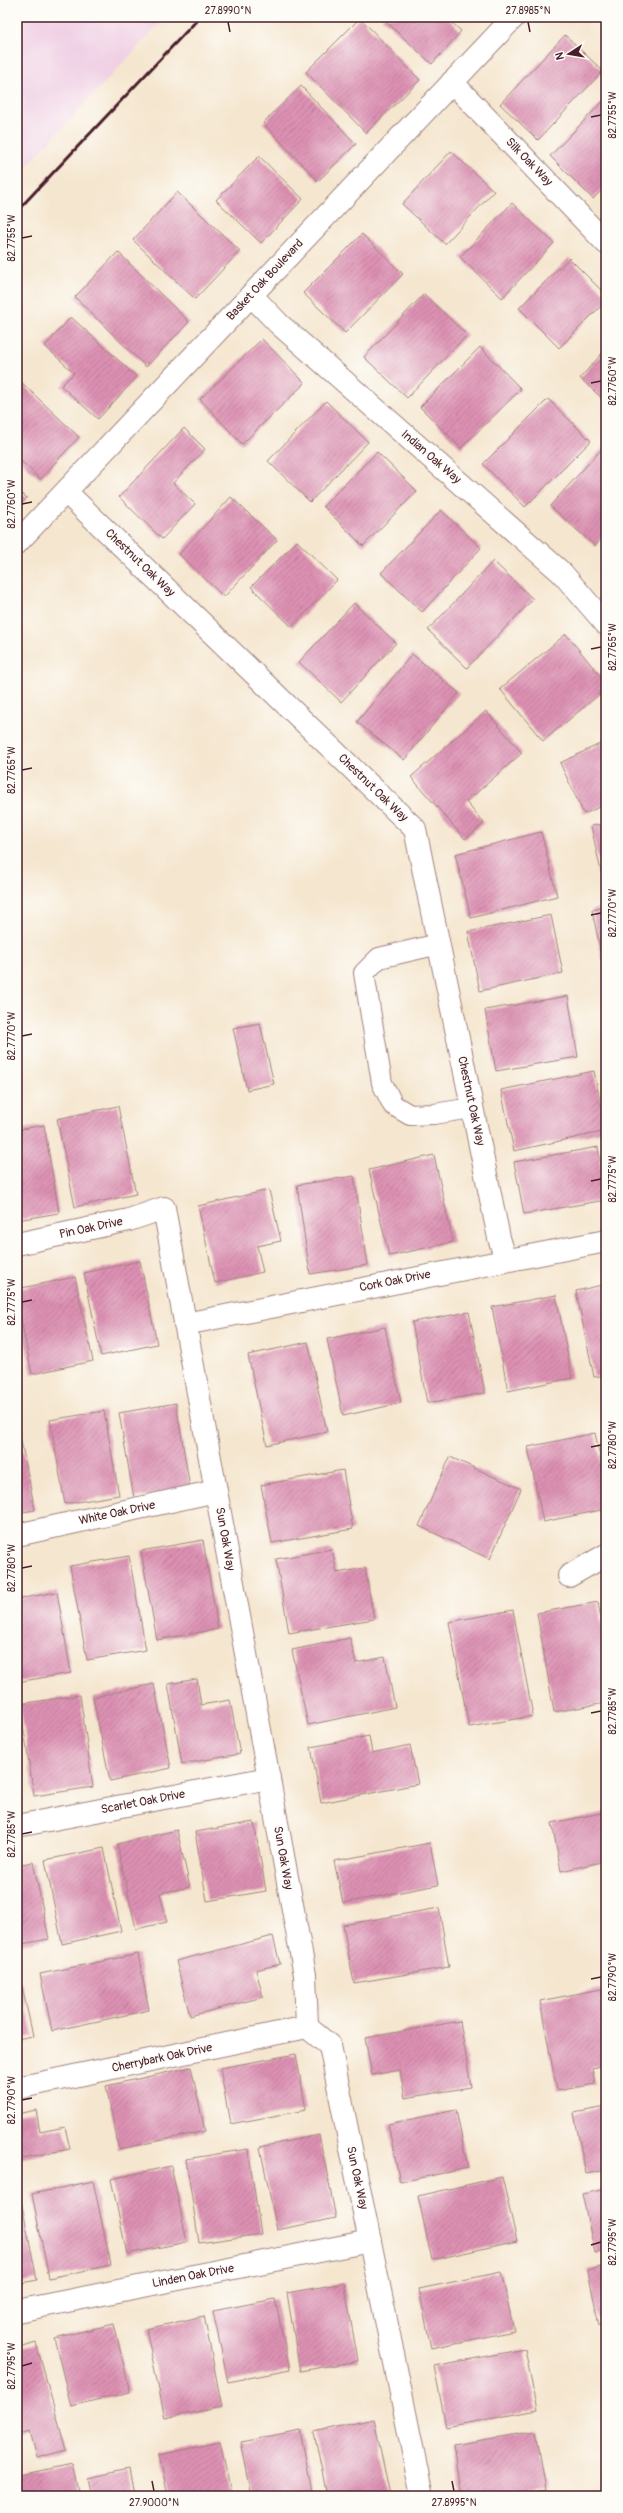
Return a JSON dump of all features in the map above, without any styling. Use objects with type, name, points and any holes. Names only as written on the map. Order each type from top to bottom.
[{"type":"street","name":"Basket Oak Boulevard","points":[[17,543],[514,17]]},
{"type":"street","name":"Silk Oak Way","points":[[452,82],[606,243]]},
{"type":"street","name":"Indian Oak Way","points":[[251,295],[279,324],[562,573],[606,624]]},
{"type":"street","name":"Chestnut Oak Way","points":[[66,492],[415,829],[499,1238],[506,1260]]},
{"type":"street","name":"Pin Oak Drive","points":[[17,1244],[129,1220],[164,1208]]},
{"type":"street","name":"Sun Oak Way","points":[[164,1208],[305,1975],[307,2027],[330,2046],[422,2496]]},
{"type":"street","name":"Cork Oak Drive","points":[[185,1324],[195,1320],[606,1241]]},
{"type":"street","name":"White Oak Drive","points":[[17,1535],[216,1491]]},
{"type":"street","points":[[569,1576],[606,1555]]},
{"type":"street","name":"Scarlet Oak Drive","points":[[17,1826],[269,1778]]},
{"type":"street","name":"Cherrybark Oak Drive","points":[[17,2088],[307,2027]]},
{"type":"street","name":"Linden Oak Drive","points":[[17,2311],[370,2240]]},
{"type":"lane","points":[[439,944],[379,958],[364,973],[382,1083],[392,1104],[410,1115],[434,1114],[472,1108]]},
{"type":"shaded area","points":[[17,17],[166,17],[17,176]]},
{"type":"building","points":[[381,17],[446,17],[461,31],[432,64]]},
{"type":"building","points":[[596,17],[606,17],[606,26]]},
{"type":"building","points":[[360,18],[420,80],[366,133],[306,72]]},
{"type":"building","points":[[565,35],[603,71],[538,140],[500,104]]},
{"type":"building","points":[[301,86],[356,144],[318,181],[263,123]]},
{"type":"building","points":[[606,98],[606,186],[593,199],[550,156]]},
{"type":"building","points":[[451,151],[494,191],[445,244],[402,204]]},
{"type":"building","points":[[259,156],[303,199],[261,243],[216,200]]},
{"type":"building","points":[[177,192],[240,251],[195,299],[133,240]]},
{"type":"building","points":[[512,203],[554,243],[502,298],[460,257]]},
{"type":"building","points":[[362,234],[403,274],[345,333],[303,293]]},
{"type":"building","points":[[118,252],[189,322],[146,367],[75,297]]},
{"type":"building","points":[[569,258],[606,295],[606,301],[559,348],[519,308]]},
{"type":"building","points":[[424,294],[467,335],[407,398],[364,357]]},
{"type":"building","points":[[71,317],[137,377],[98,419],[61,386],[74,373],[45,346]]},
{"type":"building","points":[[262,339],[305,383],[242,444],[200,399]]},
{"type":"building","points":[[480,347],[521,389],[461,448],[420,407]]},
{"type":"building","points":[[606,349],[606,402],[580,378]]},
{"type":"building","points":[[20,381],[79,437],[40,479],[17,457],[17,423],[20,420],[17,418],[17,383]]},
{"type":"building","points":[[548,399],[591,441],[525,507],[483,464]]},
{"type":"building","points":[[326,401],[368,442],[310,502],[268,461]]},
{"type":"building","points":[[184,428],[205,449],[173,483],[195,504],[162,539],[119,497]]},
{"type":"building","points":[[606,444],[606,533],[595,546],[550,506]]},
{"type":"building","points":[[377,452],[417,491],[363,546],[323,506]]},
{"type":"building","points":[[17,490],[27,498],[17,509]]},
{"type":"building","points":[[231,497],[277,540],[224,597],[179,554]]},
{"type":"building","points":[[441,510],[481,548],[422,612],[381,573]]},
{"type":"building","points":[[297,541],[337,580],[292,627],[251,587]]},
{"type":"building","points":[[493,561],[533,599],[467,668],[428,630]]},
{"type":"building","points":[[606,565],[606,575],[601,570]]},
{"type":"building","points":[[354,603],[396,643],[341,702],[299,662]]},
{"type":"building","points":[[566,634],[606,683],[606,689],[543,741],[500,689]]},
{"type":"building","points":[[412,654],[459,693],[404,760],[357,722]]},
{"type":"building","points":[[486,711],[522,753],[466,802],[484,823],[465,839],[411,777]]},
{"type":"building","points":[[606,741],[606,804],[584,814],[560,763]]},
{"type":"building","points":[[606,823],[606,885],[604,885],[591,826]]},
{"type":"building","points":[[541,832],[557,896],[471,918],[455,854]]},
{"type":"building","points":[[606,907],[606,963],[603,963],[592,910]]},
{"type":"building","points":[[551,915],[563,973],[480,991],[468,932]]},
{"type":"building","points":[[568,996],[578,1057],[496,1071],[485,1010]]},
{"type":"building","points":[[260,1023],[274,1084],[247,1090],[233,1028]]},
{"type":"building","points":[[594,1071],[606,1131],[514,1151],[501,1090]]},
{"type":"building","points":[[118,1106],[136,1194],[75,1207],[57,1119]]},
{"type":"building","points":[[44,1125],[59,1213],[17,1220],[17,1130]]},
{"type":"building","points":[[598,1147],[606,1200],[524,1214],[514,1162]]},
{"type":"building","points":[[434,1155],[453,1242],[389,1256],[369,1170]]},
{"type":"building","points":[[354,1176],[368,1265],[310,1274],[297,1185]]},
{"type":"building","points":[[269,1190],[281,1241],[257,1246],[263,1272],[215,1283],[198,1206]]},
{"type":"building","points":[[140,1261],[157,1344],[101,1356],[84,1273]]},
{"type":"building","points":[[75,1277],[93,1361],[32,1374],[17,1301],[17,1289]]},
{"type":"building","points":[[606,1284],[606,1375],[594,1377],[576,1291]]},
{"type":"building","points":[[556,1295],[572,1378],[508,1391],[492,1307]]},
{"type":"building","points":[[469,1312],[485,1393],[427,1403],[412,1322]]},
{"type":"building","points":[[385,1327],[401,1403],[343,1416],[327,1339]]},
{"type":"building","points":[[308,1342],[327,1432],[267,1445],[248,1355]]},
{"type":"building","points":[[176,1403],[190,1488],[134,1498],[119,1413]]},
{"type":"building","points":[[104,1411],[119,1495],[65,1504],[50,1420]]},
{"type":"building","points":[[17,1421],[35,1510],[17,1513]]},
{"type":"building","points":[[595,1433],[606,1486],[606,1509],[543,1522],[528,1447]]},
{"type":"building","points":[[450,1457],[521,1489],[490,1559],[419,1526]]},
{"type":"building","points":[[343,1470],[353,1529],[272,1543],[261,1485]]},
{"type":"building","points":[[203,1540],[218,1629],[157,1640],[141,1551]]},
{"type":"building","points":[[332,1549],[337,1573],[365,1568],[374,1619],[289,1633],[276,1559]]},
{"type":"building","points":[[129,1556],[146,1650],[87,1660],[70,1566]]},
{"type":"building","points":[[57,1592],[71,1673],[17,1682],[17,1599]]},
{"type":"building","points":[[598,1602],[606,1649],[606,1703],[554,1712],[537,1613]]},
{"type":"building","points":[[513,1610],[533,1716],[469,1727],[449,1622]]},
{"type":"building","points":[[350,1638],[356,1663],[385,1657],[395,1707],[308,1725],[292,1650]]},
{"type":"building","points":[[197,1679],[201,1705],[230,1700],[240,1754],[182,1764],[168,1684]]},
{"type":"building","points":[[154,1684],[171,1768],[110,1781],[93,1697]]},
{"type":"building","points":[[80,1695],[93,1787],[34,1796],[20,1704]]},
{"type":"building","points":[[369,1736],[372,1753],[410,1745],[418,1784],[321,1803],[311,1747]]},
{"type":"building","points":[[17,1786],[21,1799],[17,1800]]},
{"type":"building","points":[[606,1812],[606,1861],[561,1871],[552,1823]]},
{"type":"building","points":[[254,1822],[266,1891],[207,1901],[195,1832]]},
{"type":"building","points":[[177,1830],[190,1887],[160,1893],[167,1922],[136,1929],[117,1844]]},
{"type":"building","points":[[430,1843],[438,1885],[343,1903],[334,1861]]},
{"type":"building","points":[[104,1848],[121,1931],[62,1944],[45,1860]]},
{"type":"building","points":[[33,1862],[49,1939],[17,1945],[17,1865]]},
{"type":"building","points":[[439,1908],[449,1967],[354,1983],[343,1925]]},
{"type":"building","points":[[273,1936],[280,1964],[256,1970],[263,1997],[190,2016],[176,1961]]},
{"type":"building","points":[[138,1954],[149,2010],[52,2031],[40,1974]]},
{"type":"building","points":[[21,1982],[33,2036],[17,2039],[17,1983]]},
{"type":"building","points":[[601,1989],[606,2015],[606,2065],[592,2068],[595,2084],[557,2091],[540,2001]]},
{"type":"building","points":[[460,2021],[471,2087],[405,2098],[400,2070],[372,2075],[365,2038]]},
{"type":"building","points":[[296,2054],[306,2110],[230,2124],[220,2068]]},
{"type":"building","points":[[191,2067],[205,2131],[119,2149],[106,2086]]},
{"type":"building","points":[[606,2107],[606,2170],[586,2174],[574,2113]]},
{"type":"building","points":[[36,2110],[40,2132],[65,2127],[70,2149],[17,2159],[17,2114]]},
{"type":"building","points":[[456,2110],[468,2168],[400,2182],[388,2124]]},
{"type":"building","points":[[319,2135],[336,2218],[277,2230],[260,2147]]},
{"type":"building","points":[[248,2149],[261,2234],[199,2243],[186,2159]]},
{"type":"building","points":[[171,2166],[187,2242],[127,2254],[111,2179]]},
{"type":"building","points":[[502,2177],[517,2241],[432,2260],[418,2196]]},
{"type":"building","points":[[93,2181],[111,2265],[49,2278],[32,2194]]},
{"type":"building","points":[[606,2189],[606,2251],[595,2253],[582,2194]]},
{"type":"building","points":[[21,2200],[37,2280],[17,2284],[17,2201]]},
{"type":"building","points":[[606,2266],[606,2324],[599,2326],[588,2270]]},
{"type":"building","points":[[501,2272],[514,2331],[431,2348],[419,2289]]},
{"type":"building","points":[[344,2283],[358,2361],[300,2371],[287,2293]]},
{"type":"building","points":[[275,2299],[290,2370],[228,2382],[213,2311]]},
{"type":"building","points":[[204,2316],[222,2407],[165,2418],[146,2329]]},
{"type":"building","points":[[114,2324],[130,2392],[71,2406],[54,2338]]},
{"type":"building","points":[[36,2343],[66,2450],[37,2458],[30,2431],[17,2435],[17,2349]]},
{"type":"building","points":[[606,2345],[606,2360],[605,2360],[603,2346]]},
{"type":"building","points":[[525,2349],[537,2410],[446,2427],[434,2366]]},
{"type":"building","points":[[374,2419],[390,2496],[327,2496],[314,2432]]},
{"type":"building","points":[[300,2430],[313,2496],[252,2496],[241,2442]]},
{"type":"building","points":[[536,2431],[546,2490],[513,2496],[461,2496],[453,2445]]},
{"type":"building","points":[[220,2442],[232,2496],[168,2496],[159,2455]]},
{"type":"building","points":[[72,2464],[79,2496],[21,2496],[17,2476]]},
{"type":"building","points":[[129,2469],[134,2496],[92,2496],[88,2478]]},
{"type":"railway","points":[[17,211],[200,17]]}]
